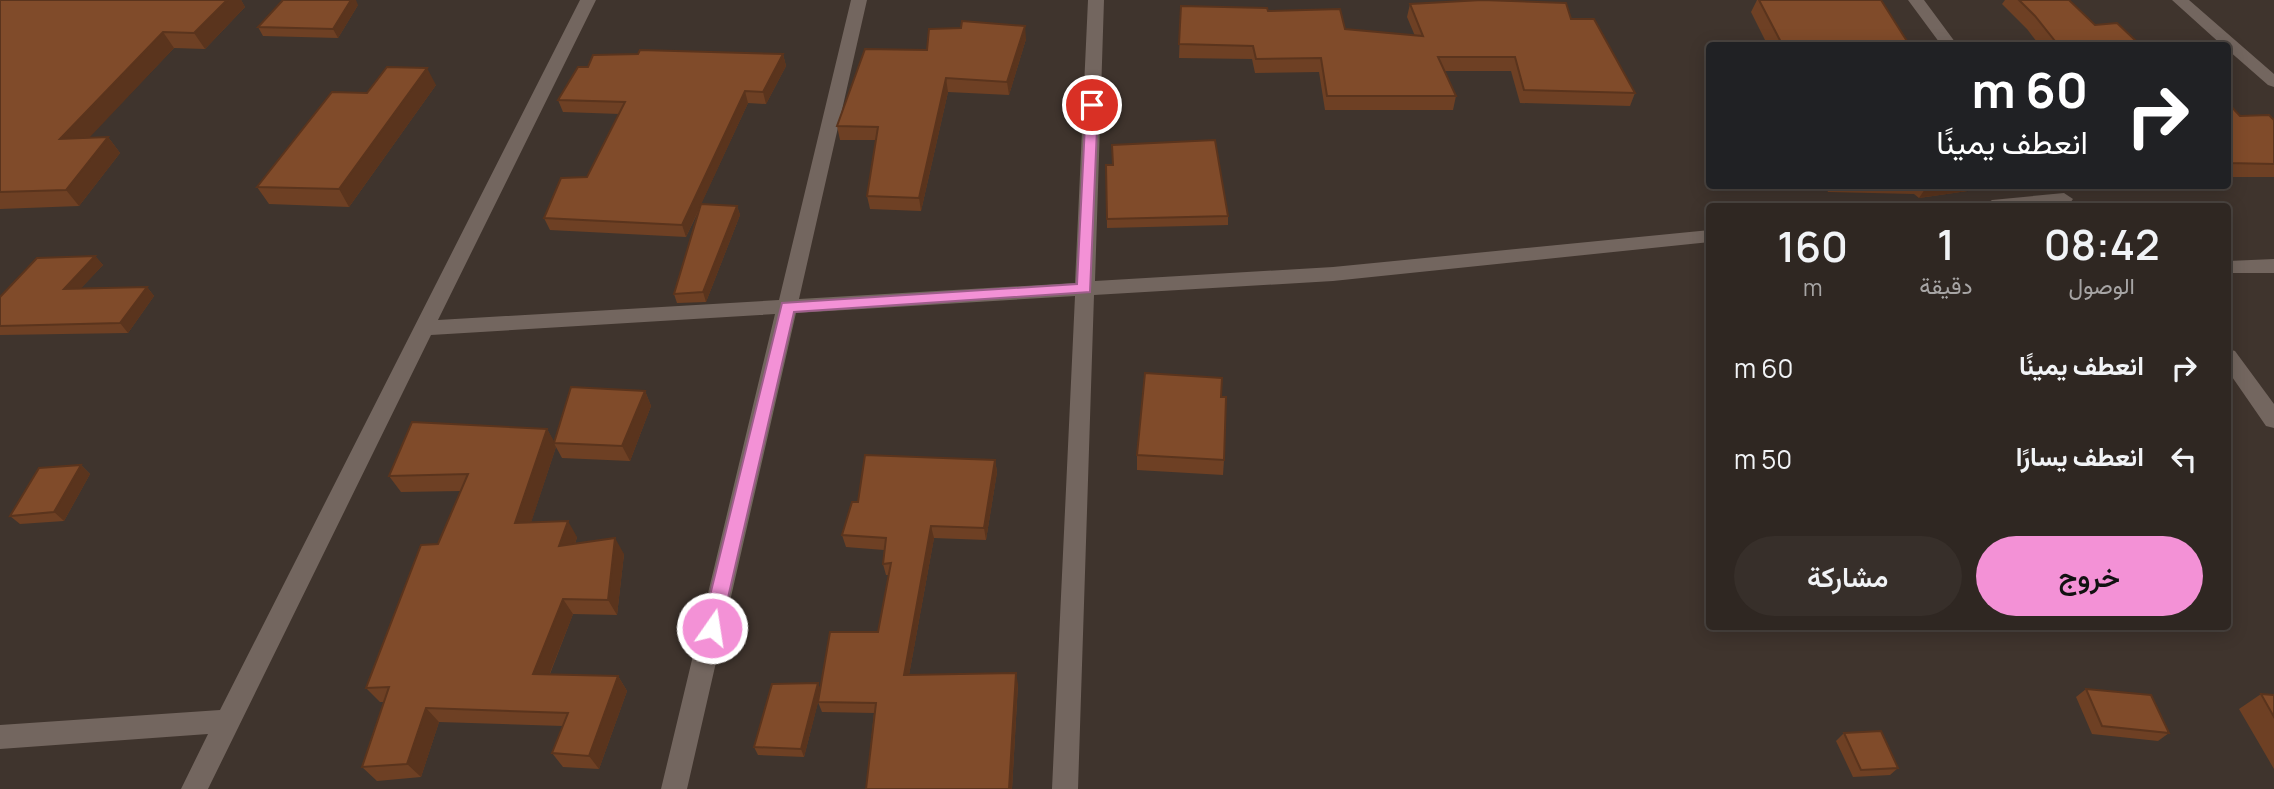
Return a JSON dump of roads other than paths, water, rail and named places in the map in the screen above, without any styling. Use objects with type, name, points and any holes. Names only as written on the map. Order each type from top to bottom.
[{"type":"street","points":[[194,789],[589,0]]},
{"type":"street","points":[[674,789],[859,0]]},
{"type":"street","points":[[1065,789],[1096,0]]},
{"type":"street","points":[[1916,0],[1947,42]]},
{"type":"street","points":[[2180,0],[2228,42]]},
{"type":"street","points":[[2231,44],[2274,82]]},
{"type":"street","points":[[2016,203],[2065,197]]},
{"type":"street","points":[[424,328],[1333,274],[1706,236]]},
{"type":"street","points":[[2231,267],[2274,266]]},
{"type":"street","points":[[2231,360],[2274,420]]},
{"type":"street","points":[[0,737],[228,721]]}]
